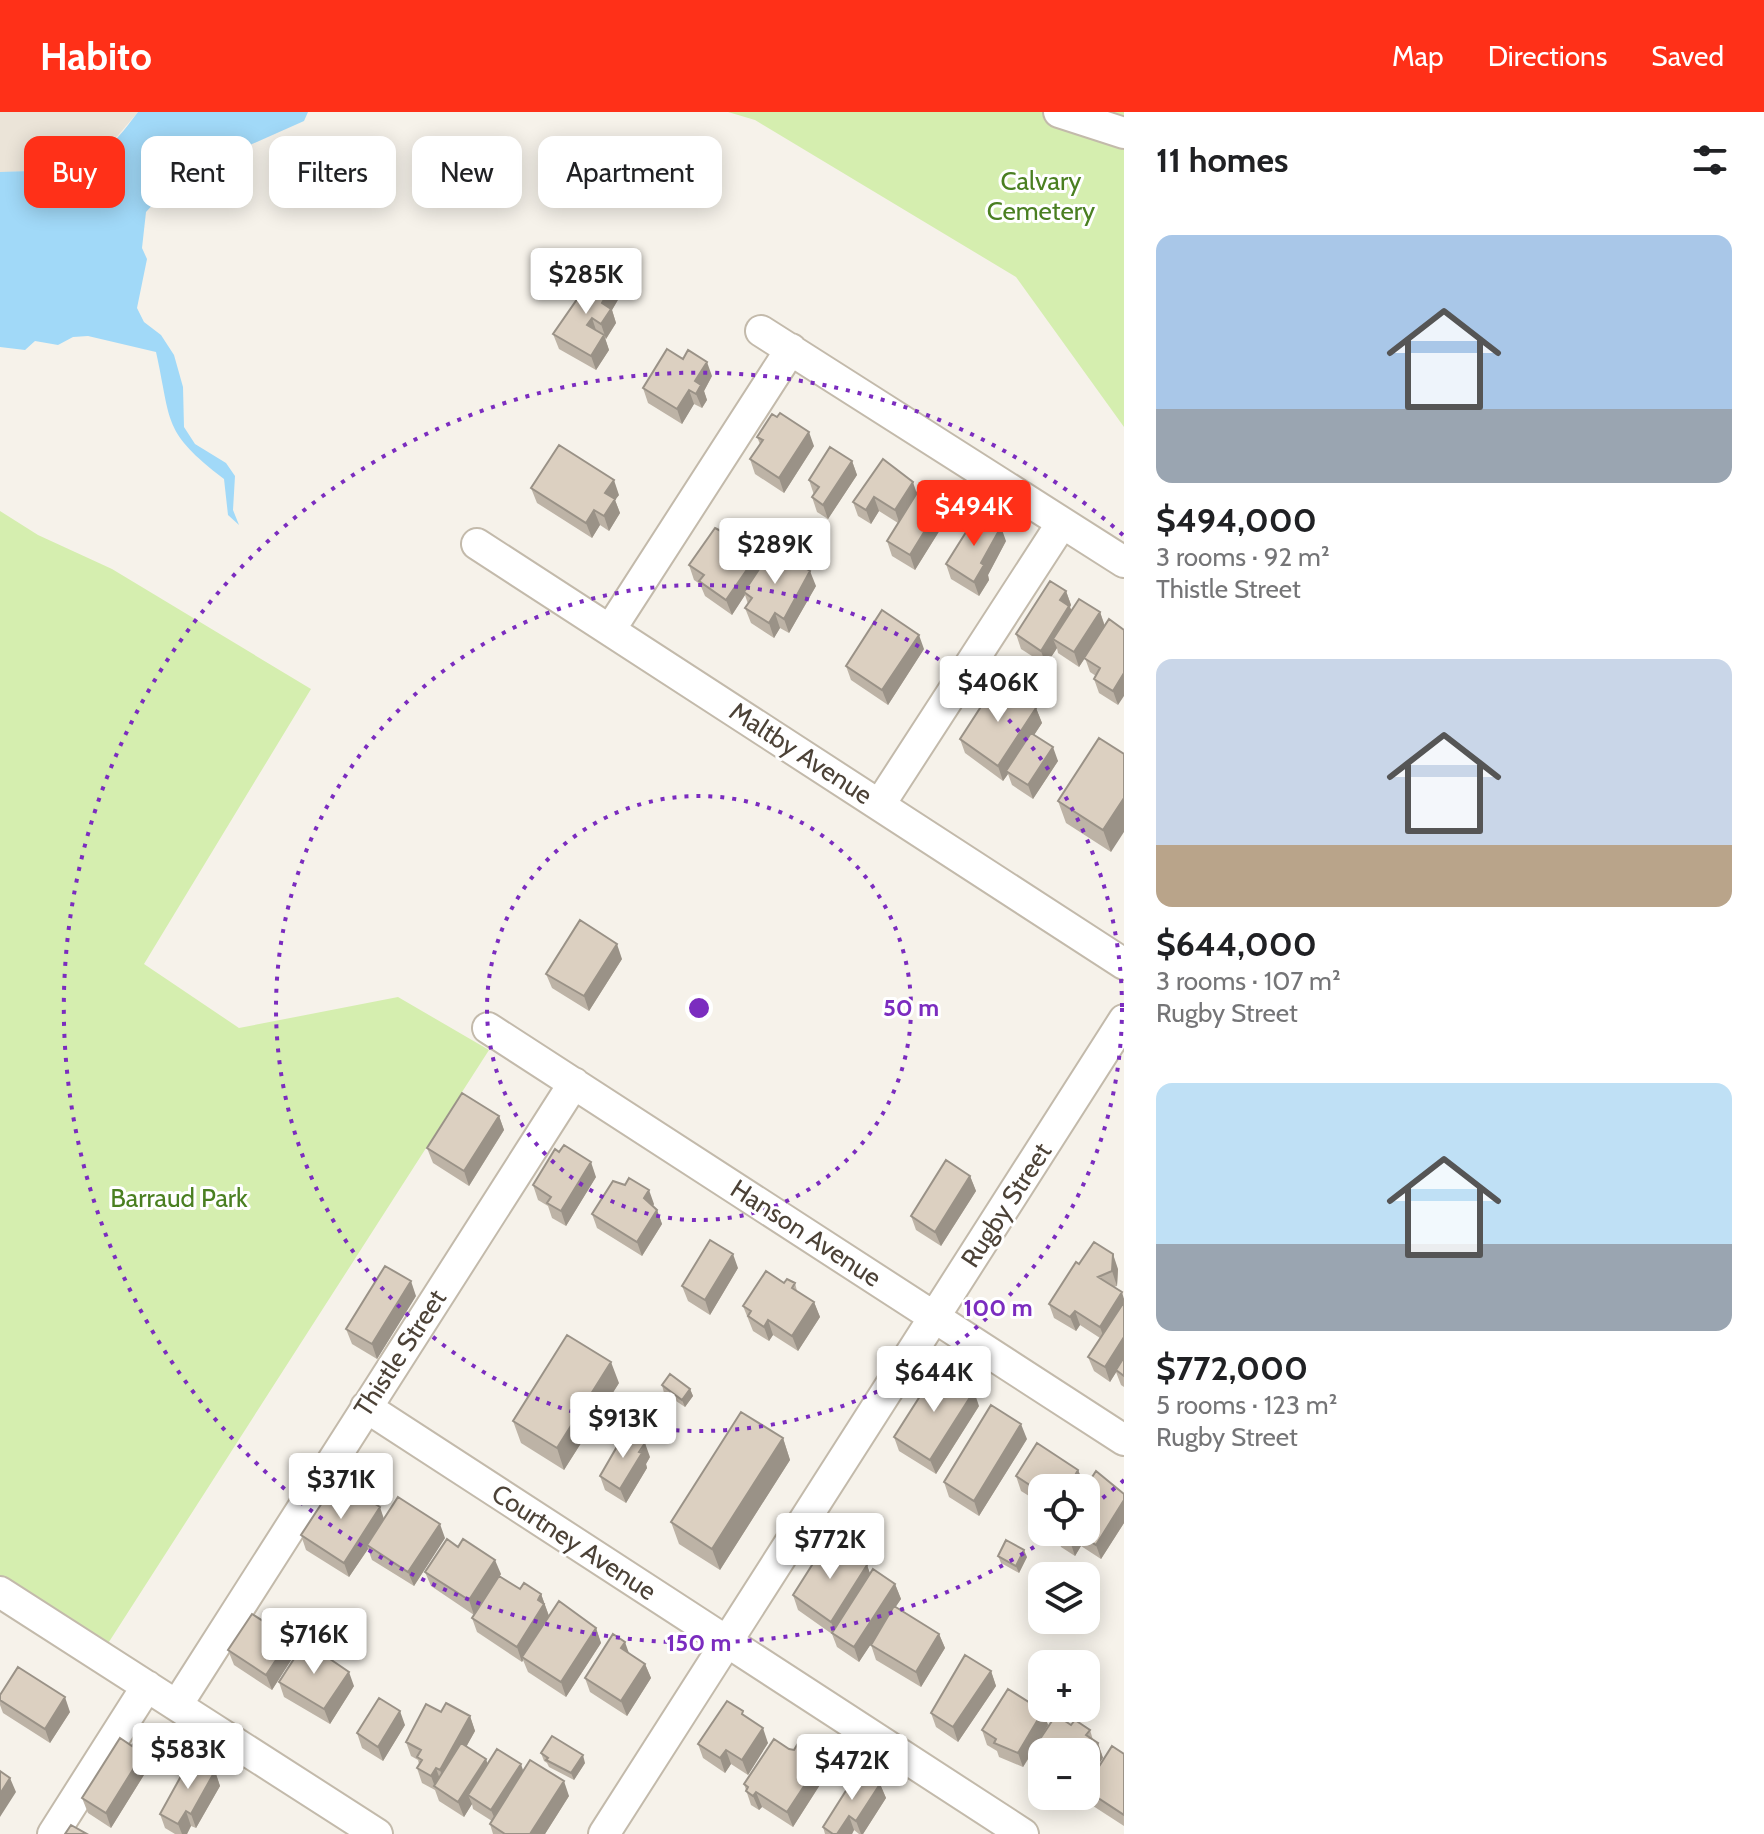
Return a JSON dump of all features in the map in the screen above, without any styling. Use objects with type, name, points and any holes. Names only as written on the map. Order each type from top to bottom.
[{"type":"street","points":[[1059,112],[1124,133]]},
{"type":"street","points":[[761,331],[1124,562]]},
{"type":"street","points":[[610,630],[791,349]]},
{"type":"street","points":[[880,804],[1062,523]]},
{"type":"street","name":"Maltby Avenue","points":[[477,544],[1124,964]]},
{"type":"street","name":"Rugby Street","points":[[604,1834],[1124,1020]]},
{"type":"street","name":"Hanson Avenue","points":[[488,1028],[1124,1440]]},
{"type":"street","name":"Thistle Street","points":[[177,1705],[574,1083]]},
{"type":"street","name":"Courtney Avenue","points":[[366,1407],[1023,1834]]},
{"type":"street","points":[[0,1592],[377,1834]]},
{"type":"street","points":[[53,1834],[147,1686]]},
{"type":"shaded area","points":[[0,112],[138,112],[117,136],[24,136],[24,171],[0,172]]},
{"type":"green space","name":"Calvary Cemetery","points":[[728,112],[1124,112],[1124,427],[1016,277],[755,120]]},
{"type":"green space","name":"Barraud Park","points":[[0,511],[38,535],[112,569],[311,689],[144,964],[239,1028],[398,997],[489,1050],[107,1645],[0,1575]]},
{"type":"water","points":[[138,112],[308,112],[304,121],[253,144],[253,136],[141,136],[141,208],[150,208],[146,212],[142,248],[147,259],[137,308],[144,322],[161,335],[174,355],[183,387],[184,427],[195,444],[226,463],[235,476],[233,510],[239,525],[228,515],[224,479],[179,437],[168,411],[156,352],[88,336],[73,337],[58,345],[35,341],[25,350],[0,347],[0,172],[24,171],[24,208],[125,208],[125,136],[118,136]]},
{"type":"building","points":[[596,272],[613,284],[602,303],[611,309],[601,324],[592,318],[587,325],[604,335],[591,356],[553,334]]},
{"type":"building","points":[[667,349],[683,359],[688,350],[707,362],[695,381],[701,385],[696,394],[689,390],[677,409],[643,388]]},
{"type":"building","points":[[780,413],[809,432],[779,478],[750,459],[763,440],[757,437],[772,414],[777,417]]},
{"type":"building","points":[[559,445],[614,480],[605,493],[615,499],[604,516],[594,510],[586,523],[531,488]]},
{"type":"building","points":[[830,447],[852,461],[823,505],[812,497],[819,487],[809,480]]},
{"type":"building","points":[[883,459],[913,482],[895,510],[874,497],[866,510],[853,502]]},
{"type":"building","points":[[920,488],[942,503],[910,555],[887,541]]},
{"type":"building","points":[[978,513],[1001,527],[974,582],[946,564]]},
{"type":"building","points":[[715,528],[740,541],[738,544],[757,555],[726,600],[699,581],[704,575],[689,565]]},
{"type":"building","points":[[773,548],[810,571],[784,619],[775,613],[769,623],[745,608],[752,598],[744,592]]},
{"type":"building","points":[[1050,581],[1066,591],[1060,600],[1069,606],[1041,651],[1016,634]]},
{"type":"building","points":[[1079,599],[1100,612],[1074,652],[1053,639]]},
{"type":"building","points":[[882,610],[919,635],[882,690],[846,666]]},
{"type":"building","points":[[1109,619],[1124,630],[1124,673],[1113,691],[1094,679],[1100,668],[1084,658]]},
{"type":"building","points":[[997,682],[1036,708],[998,766],[960,739]]},
{"type":"building","points":[[1031,733],[1053,747],[1028,785],[1006,771]]},
{"type":"building","points":[[1099,738],[1124,754],[1124,798],[1103,830],[1058,801]]},
{"type":"building","points":[[580,920],[617,944],[584,996],[546,974]]},
{"type":"building","points":[[462,1093],[499,1116],[464,1171],[427,1148]]},
{"type":"building","points":[[564,1145],[591,1162],[561,1211],[547,1203],[551,1197],[533,1185],[555,1149],[559,1152]]},
{"type":"building","points":[[946,1160],[970,1176],[935,1232],[911,1216]]},
{"type":"building","points":[[629,1178],[649,1190],[644,1198],[657,1210],[637,1242],[592,1214],[613,1181],[625,1185]]},
{"type":"building","points":[[710,1240],[733,1254],[705,1300],[682,1286]]},
{"type":"building","points":[[1094,1242],[1113,1254],[1112,1271],[1098,1277],[1122,1292],[1100,1327],[1075,1311],[1070,1317],[1049,1304],[1076,1262],[1079,1264]]},
{"type":"building","points":[[385,1266],[411,1281],[372,1344],[346,1329]]},
{"type":"building","points":[[766,1271],[784,1283],[787,1279],[795,1283],[792,1288],[814,1302],[792,1336],[768,1320],[764,1327],[748,1316],[751,1311],[743,1306]]},
{"type":"building","points":[[1124,1302],[1124,1337],[1105,1367],[1088,1357]]},
{"type":"building","points":[[567,1335],[611,1362],[557,1448],[513,1421]]},
{"type":"building","points":[[1124,1357],[1124,1376],[1116,1370]]},
{"type":"building","points":[[938,1368],[974,1391],[930,1460],[894,1437]]},
{"type":"building","points":[[670,1374],[690,1389],[682,1400],[662,1385]]},
{"type":"building","points":[[991,1405],[1021,1424],[974,1501],[944,1482]]},
{"type":"building","points":[[741,1412],[783,1438],[712,1549],[671,1522]]},
{"type":"building","points":[[626,1431],[645,1443],[620,1489],[600,1476]]},
{"type":"building","points":[[1037,1443],[1078,1470],[1076,1474],[1028,1474],[1028,1484],[1016,1476]]},
{"type":"building","points":[[1100,1474],[1124,1494],[1124,1500],[1100,1539]]},
{"type":"building","points":[[337,1480],[380,1507],[344,1563],[301,1535]]},
{"type":"building","points":[[398,1497],[440,1524],[408,1572],[367,1545]]},
{"type":"building","points":[[447,1539],[458,1547],[463,1539],[495,1560],[469,1600],[425,1572]]},
{"type":"building","points":[[828,1540],[867,1565],[831,1622],[793,1595]]},
{"type":"building","points":[[1006,1540],[1024,1550],[1016,1566],[998,1556]]},
{"type":"building","points":[[873,1569],[895,1584],[854,1647],[832,1633]]},
{"type":"building","points":[[499,1576],[520,1589],[524,1583],[541,1594],[538,1600],[544,1604],[517,1647],[472,1618]]},
{"type":"building","points":[[559,1601],[596,1628],[561,1682],[522,1657]]},
{"type":"building","points":[[894,1606],[939,1634],[916,1672],[871,1645]]},
{"type":"building","points":[[252,1614],[271,1626],[274,1621],[283,1627],[280,1633],[290,1639],[266,1675],[228,1650]]},
{"type":"building","points":[[613,1634],[625,1642],[621,1648],[645,1664],[621,1701],[585,1678]]},
{"type":"building","points":[[305,1642],[349,1672],[324,1709],[279,1682]]},
{"type":"building","points":[[965,1655],[991,1671],[953,1727],[931,1713]]},
{"type":"building","points":[[18,1667],[65,1697],[45,1729],[0,1700]]},
{"type":"building","points":[[1008,1689],[1028,1702],[1028,1722],[1036,1722],[1018,1753],[994,1743],[996,1739],[982,1730]]},
{"type":"building","points":[[379,1698],[400,1711],[378,1747],[357,1733]]},
{"type":"building","points":[[727,1701],[763,1728],[742,1760],[726,1750],[720,1758],[698,1744]]},
{"type":"building","points":[[446,1703],[470,1716],[440,1770],[436,1768],[431,1776],[417,1768],[422,1760],[417,1757],[421,1750],[406,1742],[426,1704],[441,1712]]},
{"type":"building","points":[[1051,1722],[1071,1725],[1078,1722],[1090,1730],[1086,1735],[1090,1738],[1041,1738]]},
{"type":"building","points":[[552,1736],[583,1755],[571,1773],[546,1760],[548,1758],[541,1753]]},
{"type":"building","points":[[120,1738],[132,1746],[136,1740],[147,1747],[106,1813],[82,1798]]},
{"type":"building","points":[[774,1739],[789,1749],[794,1750],[797,1745],[807,1752],[804,1757],[818,1765],[787,1812],[756,1792],[753,1796],[746,1791],[748,1787],[744,1784]]},
{"type":"building","points":[[461,1743],[486,1759],[458,1802],[434,1786]]},
{"type":"building","points":[[1112,1746],[1124,1754],[1124,1815],[1100,1799],[1100,1765]]},
{"type":"building","points":[[497,1749],[521,1764],[491,1810],[468,1795]]},
{"type":"building","points":[[191,1758],[215,1771],[191,1814],[186,1811],[178,1824],[160,1814]]},
{"type":"building","points":[[530,1760],[564,1781],[530,1834],[505,1834],[490,1824]]},
{"type":"building","points":[[859,1770],[880,1784],[856,1821],[849,1816],[837,1834],[833,1834],[823,1827]]},
{"type":"building","points":[[0,1771],[10,1778],[0,1794]]},
{"type":"building","points":[[71,1825],[87,1834],[65,1834]]}]
